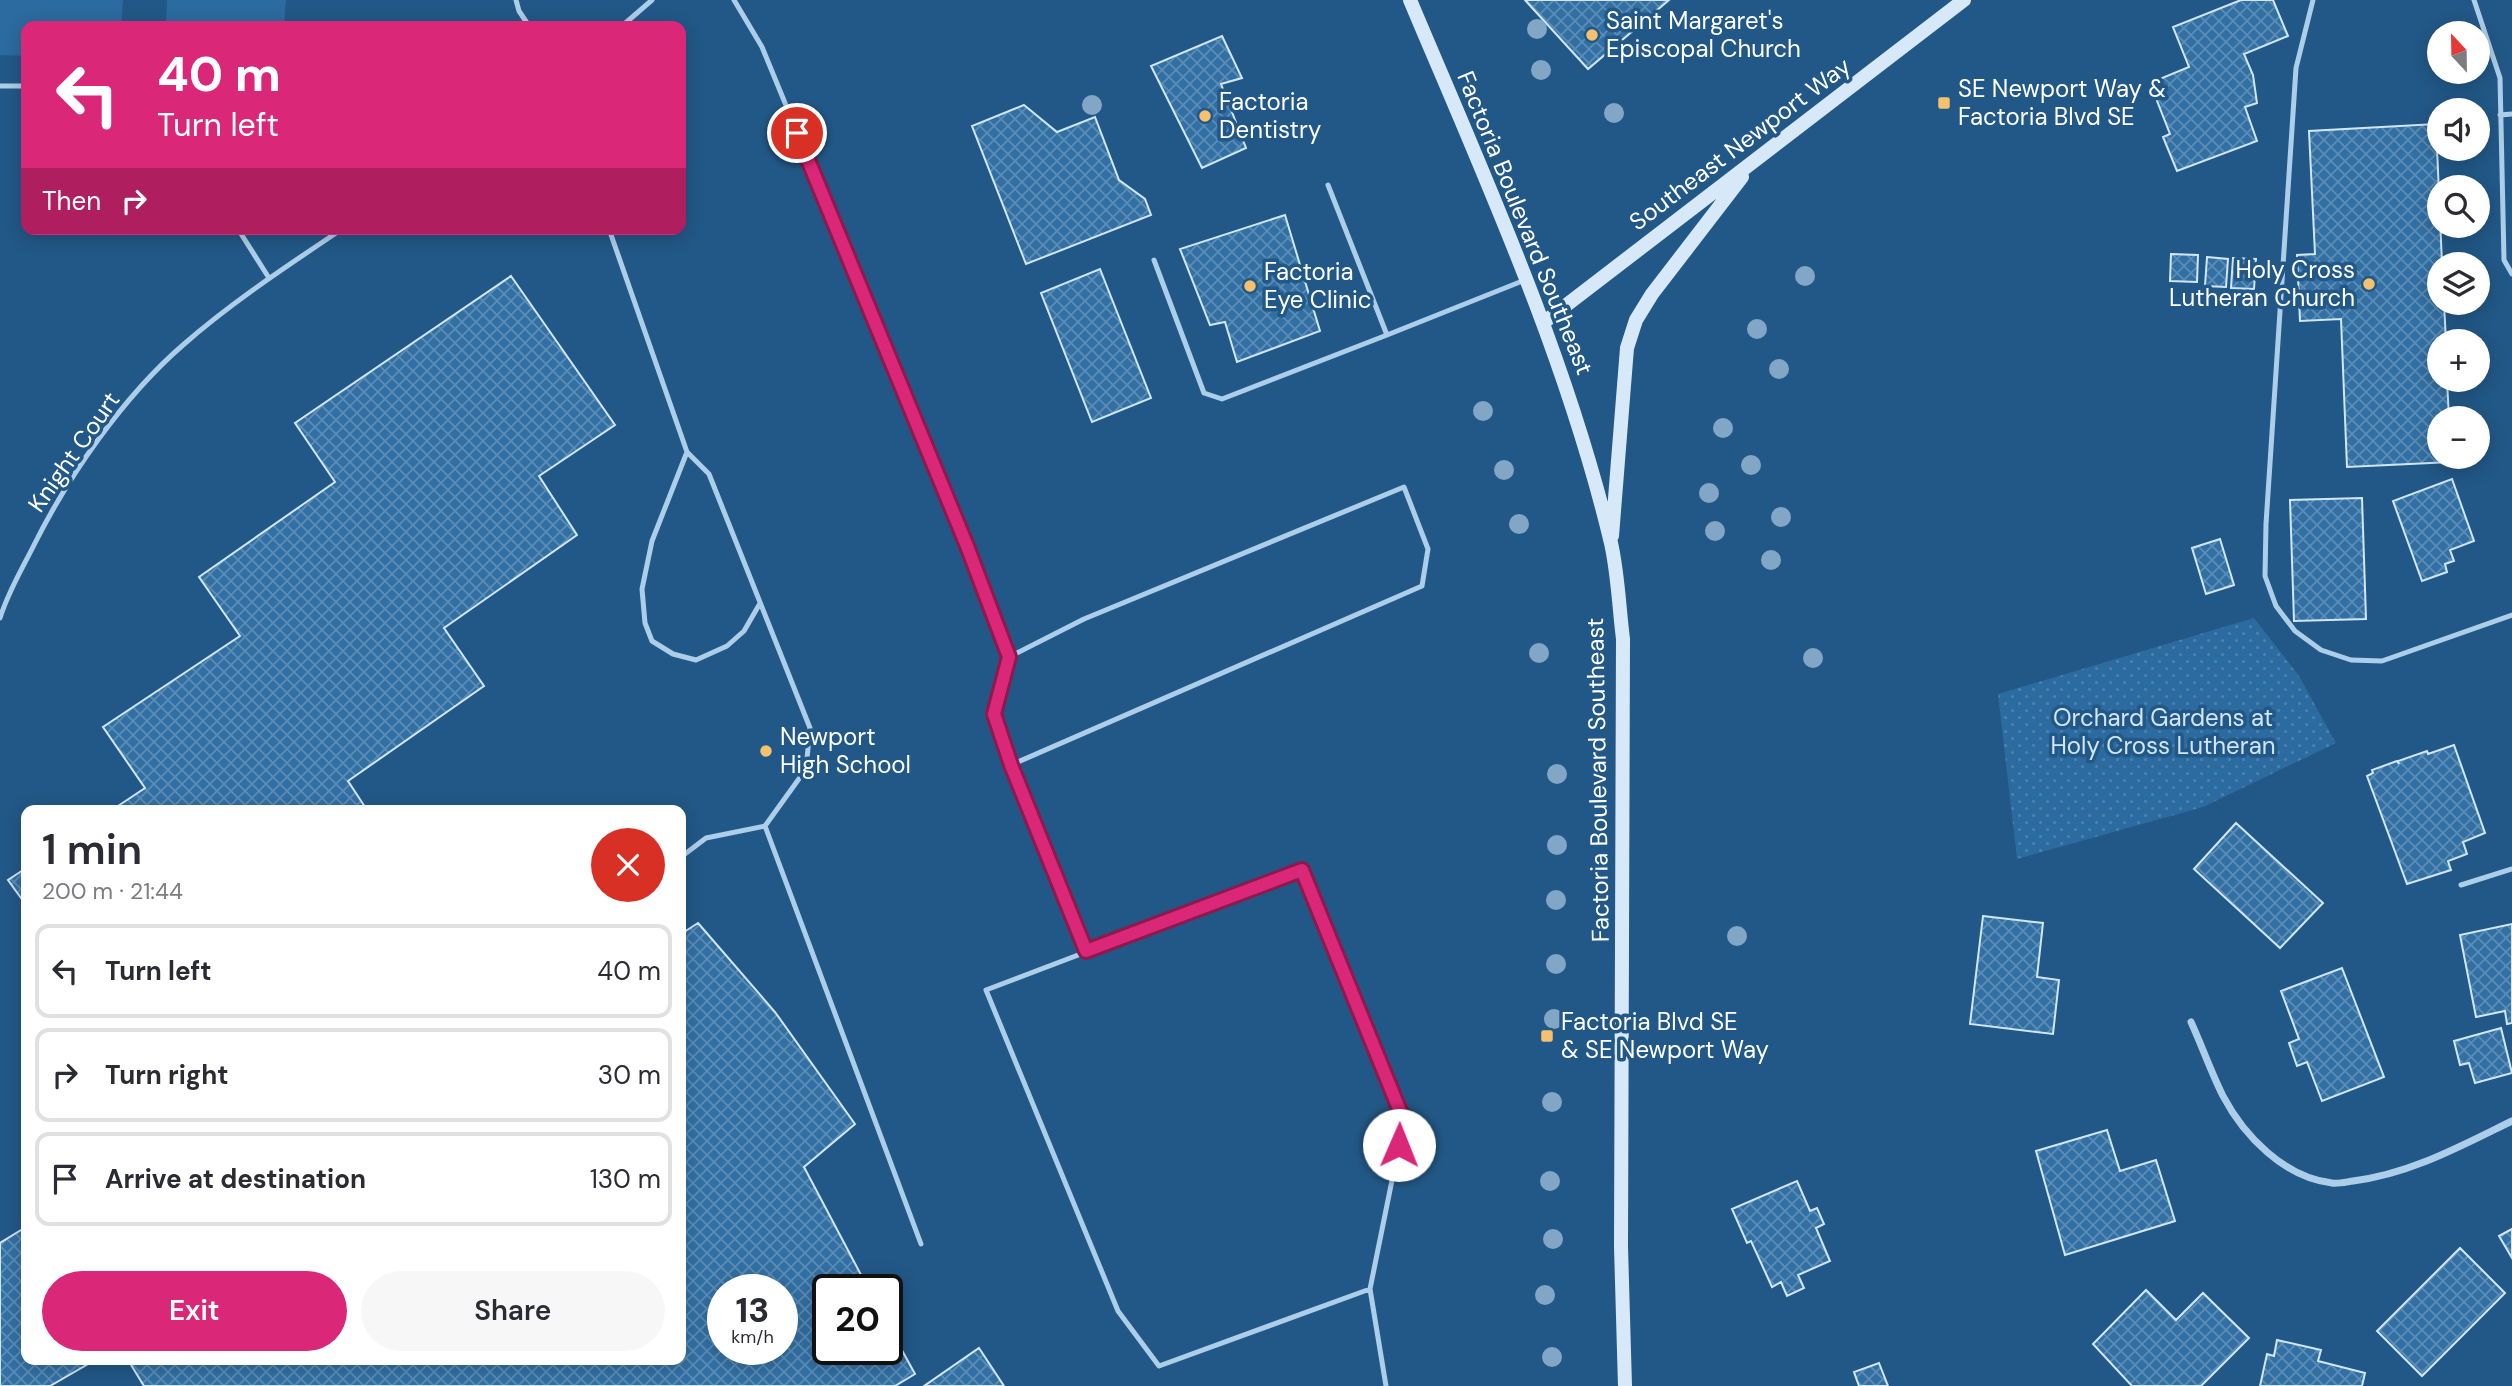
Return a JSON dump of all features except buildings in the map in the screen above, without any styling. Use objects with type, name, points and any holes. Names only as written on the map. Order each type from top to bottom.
[{"type":"main road","name":"Factoria Boulevard Southeast","points":[[1410,0],[1527,279],[1570,399],[1612,546],[1623,639],[1621,1247],[1625,1386]]},
{"type":"main road","name":"Southeast Newport Way","points":[[1543,323],[1964,0]]},
{"type":"main road","points":[[1612,546],[1627,348],[1636,320],[1652,295],[1754,162]]},
{"type":"street","points":[[2191,1022],[2224,1097],[2247,1131],[2271,1155],[2299,1174],[2333,1184],[2376,1178],[2434,1159],[2512,1121]]},
{"type":"lane","points":[[516,0],[526,21]]},
{"type":"lane","points":[[628,21],[652,0]]},
{"type":"lane","points":[[734,0],[762,47],[967,546],[1009,657],[994,714],[1011,765],[1086,951]]},
{"type":"lane","points":[[2313,0],[2296,68],[2266,524],[2265,576],[2276,606],[2295,631],[2321,650],[2351,660],[2382,660],[2512,615]]},
{"type":"lane","points":[[2474,0],[2500,78],[2504,260],[2512,274]]},
{"type":"lane","points":[[0,86],[21,86]]},
{"type":"lane","points":[[2500,115],[2512,114]]},
{"type":"lane","points":[[1328,185],[1387,335]]},
{"type":"lane","points":[[242,235],[269,278]]},
{"type":"lane","name":"Knight Court","points":[[0,618],[40,531],[67,484],[119,411],[181,346],[269,278],[333,235]]},
{"type":"lane","points":[[611,235],[687,452],[709,474],[810,728],[806,769],[765,826],[706,838],[686,853]]},
{"type":"lane","points":[[1154,260],[1204,393],[1222,399],[1527,279]]},
{"type":"lane","points":[[687,452],[652,541],[642,589],[645,623],[652,641],[673,654],[696,660],[727,646],[744,631],[759,605]]},
{"type":"lane","points":[[1009,657],[1084,619],[1404,487],[1428,549],[1422,586],[1011,765]]},
{"type":"lane","points":[[765,826],[921,1244]]},
{"type":"lane","points":[[2461,885],[2512,869]]},
{"type":"lane","points":[[1370,1289],[1159,1366],[1118,1311],[986,990],[1302,870],[1404,1121],[1370,1289],[1386,1386]]},
{"type":"green space","points":[[0,0],[123,0],[121,21],[21,21],[21,56],[0,55]]},
{"type":"green space","points":[[167,0],[286,0],[284,21],[166,21]]},
{"type":"green space","name":"Orchard Gardens at Holy Cross Lutheran","points":[[2254,618],[2299,676],[2336,743],[2203,807],[2017,859],[1998,694]]},
{"type":"place","name":"Saint Margaret's Episcopal Church","points":[[1592,35]]},
{"type":"place","name":"SE Newport Way & Factoria Blvd SE","points":[[1944,103]]},
{"type":"place","name":"Factoria Dentistry","points":[[1205,116]]},
{"type":"place","name":"Holy Cross Lutheran Church","points":[[2369,284]]},
{"type":"place","name":"Factoria Eye Clinic","points":[[1250,286]]},
{"type":"place","name":"Newport High School","points":[[766,751]]},
{"type":"place","name":"Factoria Blvd SE & SE Newport Way","points":[[1547,1036]]},
{"type":"route","points":[[797,133],[967,546],[1009,657],[994,714],[1011,765],[1086,951],[1302,870],[1404,1121],[1399,1145]]}]
